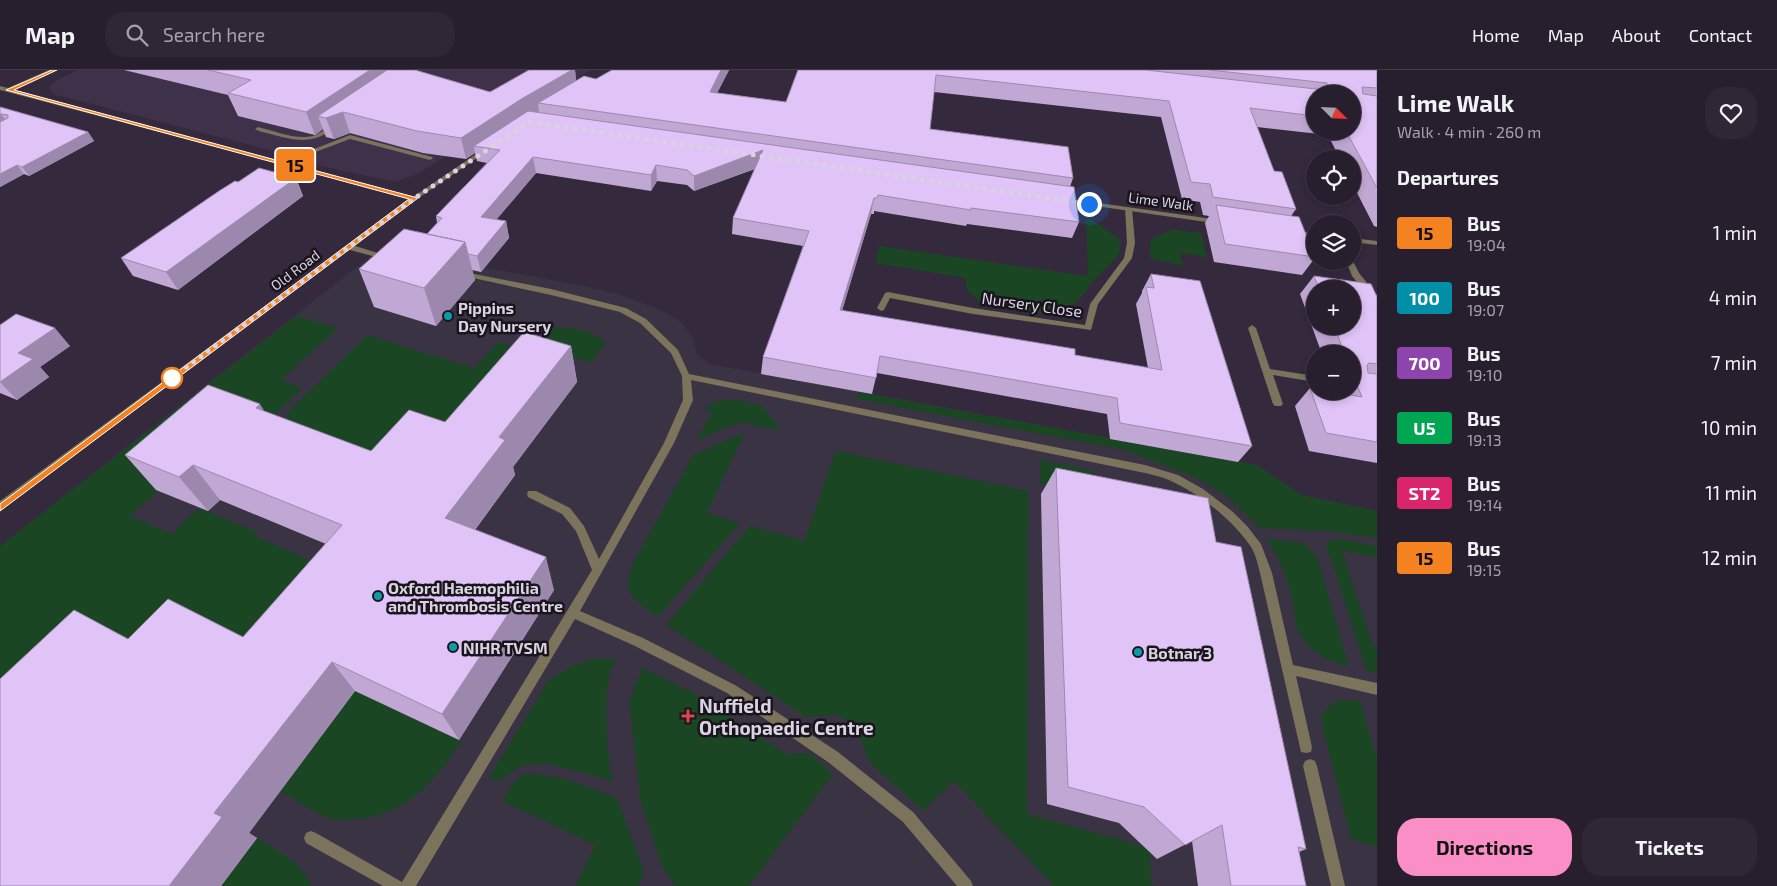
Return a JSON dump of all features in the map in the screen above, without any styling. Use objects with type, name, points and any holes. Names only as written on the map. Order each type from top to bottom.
[{"type":"street","points":[[9,90],[54,70]]},
{"type":"street","points":[[0,88],[415,198]]},
{"type":"street","points":[[258,129],[306,140],[320,137],[343,121]]},
{"type":"street","points":[[284,162],[350,136],[430,158]]},
{"type":"street","name":"Old Road","points":[[0,507],[415,198],[496,144]]},
{"type":"street","name":"Lime Walk","points":[[1050,198],[1227,223]]},
{"type":"street","name":"Nursery Close","points":[[881,308],[888,294],[973,311],[1088,328],[1094,304],[1128,258],[1131,243],[1128,209]]},
{"type":"street","points":[[1286,231],[1306,234]]},
{"type":"street","points":[[1361,241],[1377,243]]},
{"type":"street","points":[[349,247],[400,260]]},
{"type":"street","points":[[1353,270],[1377,300]]},
{"type":"street","points":[[408,886],[598,570],[670,443],[688,400],[686,376],[675,352],[659,334],[643,321],[623,310],[457,272]]},
{"type":"street","points":[[1252,328],[1278,404]]},
{"type":"street","points":[[1266,371],[1306,378]]},
{"type":"street","points":[[686,376],[1145,469],[1174,478],[1199,492],[1243,529],[1257,547],[1266,573],[1306,748]]},
{"type":"street","points":[[532,494],[566,511],[580,529],[598,570]]},
{"type":"street","points":[[573,613],[639,642],[731,690],[832,757],[908,817],[966,886]]},
{"type":"street","points":[[1288,669],[1377,689]]},
{"type":"street","points":[[1310,766],[1338,886]]},
{"type":"street","points":[[311,838],[397,886]]},
{"type":"shaded area","points":[[77,70],[591,70],[417,174],[395,182],[310,163],[312,161],[53,94],[49,88],[56,81]]},
{"type":"shaded area","name":"Nuffield Orthopaedic Centre","points":[[385,245],[477,266],[618,294],[667,313],[682,323],[693,338],[697,355],[710,364],[1257,465],[1302,495],[1377,511],[1377,886],[0,886],[0,546]]},
{"type":"green space","points":[[1086,216],[1121,240],[1119,255],[1093,281],[1080,299],[1057,314],[1045,314],[980,302],[966,289],[966,278],[876,263],[879,246],[1088,276]]},
{"type":"green space","points":[[1172,230],[1201,233],[1207,257],[1180,253],[1183,266],[1149,258],[1151,240]]},
{"type":"green space","points":[[296,316],[338,328],[282,379],[302,389],[271,418],[156,490],[158,491],[130,516],[172,534],[199,508],[258,532],[255,536],[329,569],[138,789],[0,714],[0,546]]},
{"type":"green space","points":[[548,326],[588,331],[606,343],[591,362],[566,356],[457,442],[377,464],[286,428],[287,413],[367,335],[474,368],[499,342],[528,351]]},
{"type":"green space","points":[[859,392],[1257,465],[1302,495],[1377,511],[1377,538],[1328,531],[1260,528],[1229,498],[1198,479],[1125,450],[857,399]]},
{"type":"green space","points":[[736,400],[762,406],[779,427],[777,430],[740,422],[697,440],[712,411],[704,408],[715,402]]},
{"type":"green space","points":[[745,432],[707,513],[740,523],[658,617],[639,604],[629,590],[628,580],[632,565],[693,455]]},
{"type":"green space","points":[[836,451],[1028,491],[1027,814],[1150,848],[1151,884],[1156,886],[1054,886],[954,781],[923,811],[869,762],[855,725],[837,715],[806,717],[666,625],[750,526],[804,541]]},
{"type":"green space","points":[[1040,460],[1093,471],[1095,495],[1040,483]]},
{"type":"green space","points":[[1266,539],[1304,543],[1317,557],[1349,667],[1314,651],[1303,640],[1297,626],[1291,594],[1283,569]]},
{"type":"green space","points":[[1338,539],[1377,546],[1377,557],[1342,551],[1373,646],[1377,647],[1377,673],[1366,670],[1327,551],[1327,545],[1330,540]]},
{"type":"green space","points":[[383,653],[384,705],[461,740],[452,755],[430,782],[403,804],[388,812],[372,817],[342,820],[331,819],[280,791]]},
{"type":"green space","points":[[592,659],[617,659],[612,668],[607,686],[606,714],[613,781],[549,764],[523,765],[498,781],[489,777],[549,680],[572,666]]},
{"type":"green space","points":[[642,668],[694,693],[786,754],[810,753],[833,774],[749,886],[675,886],[661,864],[641,802],[629,702]]},
{"type":"green space","points":[[1343,700],[1360,701],[1377,759],[1377,847],[1351,839],[1323,728],[1322,714],[1332,703]]},
{"type":"green space","points":[[536,774],[566,779],[617,798],[644,871],[639,886],[576,886],[595,845],[502,801],[511,786],[521,775]]},
{"type":"green space","points":[[257,838],[280,852],[302,870],[311,886],[221,886]]},
{"type":"building","points":[[208,70],[370,70],[306,112],[228,93],[251,80]]},
{"type":"building","points":[[387,70],[415,70],[490,92],[529,70],[572,70],[523,98],[461,138],[417,131],[343,112],[326,118],[318,116]]},
{"type":"building","points":[[612,70],[721,70],[710,92],[786,102],[798,70],[1146,70],[1306,88],[1306,115],[1250,108],[1274,171],[1282,172],[1296,209],[1213,197],[1210,184],[1191,182],[1169,101],[936,75],[930,129],[1068,147],[1073,178],[538,103],[584,76],[596,79]]},
{"type":"building","points":[[1210,70],[1377,70],[1377,88],[1362,87],[1363,94],[1377,96],[1377,188],[1361,159],[1361,150],[1356,150],[1351,140],[1361,140],[1361,85],[1327,85],[1327,83]]},
{"type":"building","points":[[0,107],[88,132],[22,167],[17,165],[0,174],[0,122],[8,118],[8,115],[0,114]]},
{"type":"building","points":[[528,111],[1074,187],[1079,222],[971,208],[971,210],[878,195],[877,198],[874,198],[840,310],[1075,349],[1075,355],[1162,370],[1146,287],[1154,288],[1151,274],[1200,281],[1252,446],[1120,423],[1117,398],[880,356],[876,378],[763,357],[809,231],[733,218],[763,150],[694,176],[687,170],[656,165],[651,175],[533,157],[481,217],[506,221],[477,256],[468,254],[465,242],[427,234],[442,218],[436,216],[500,150],[474,146]]},
{"type":"building","points":[[259,168],[296,178],[166,272],[121,258],[219,191],[235,181],[238,182]]},
{"type":"building","points":[[1216,205],[1299,217],[1306,234],[1306,256],[1225,244]]},
{"type":"building","points":[[404,229],[465,242],[424,288],[359,269]]},
{"type":"building","points":[[1314,276],[1342,280],[1316,280]]},
{"type":"building","points":[[1361,283],[1371,284],[1377,297],[1377,364],[1369,363],[1367,365],[1368,373],[1377,374],[1377,442],[1326,433],[1314,400],[1361,400],[1362,397],[1361,345],[1341,345],[1338,335],[1361,335]]},
{"type":"building","points":[[16,314],[55,328],[18,353],[33,359],[0,382],[0,325]]},
{"type":"building","points":[[524,332],[571,346],[499,437],[505,440],[445,518],[546,557],[442,714],[332,662],[214,813],[222,817],[169,886],[0,886],[0,679],[74,610],[128,639],[168,599],[243,637],[342,525],[193,465],[179,477],[125,455],[208,385],[260,404],[256,408],[371,451],[409,410],[445,422]]},
{"type":"building","name":"Botnar 3","points":[[1056,468],[1208,498],[1216,542],[1241,547],[1306,849],[1298,847],[1306,886],[1231,886],[1222,825],[1185,845],[1144,807],[1068,787]]},
{"type":"bus line","name":"15","points":[[0,507],[415,198],[9,90],[54,70]]},
{"type":"place","name":"Pippins Day Nursery","points":[[448,316]]},
{"type":"place","name":"Oxford Haemophilia and Thrombosis Centre","points":[[378,596]]},
{"type":"place","name":"NIHR TVSM","points":[[453,647]]},
{"type":"place","name":"Botnar 3","points":[[1138,652]]},
{"type":"place","name":"Nuffield Orthopaedic Centre","points":[[688,716]]},
{"type":"route","points":[[172,378],[415,198],[529,122],[1089,204]]}]
